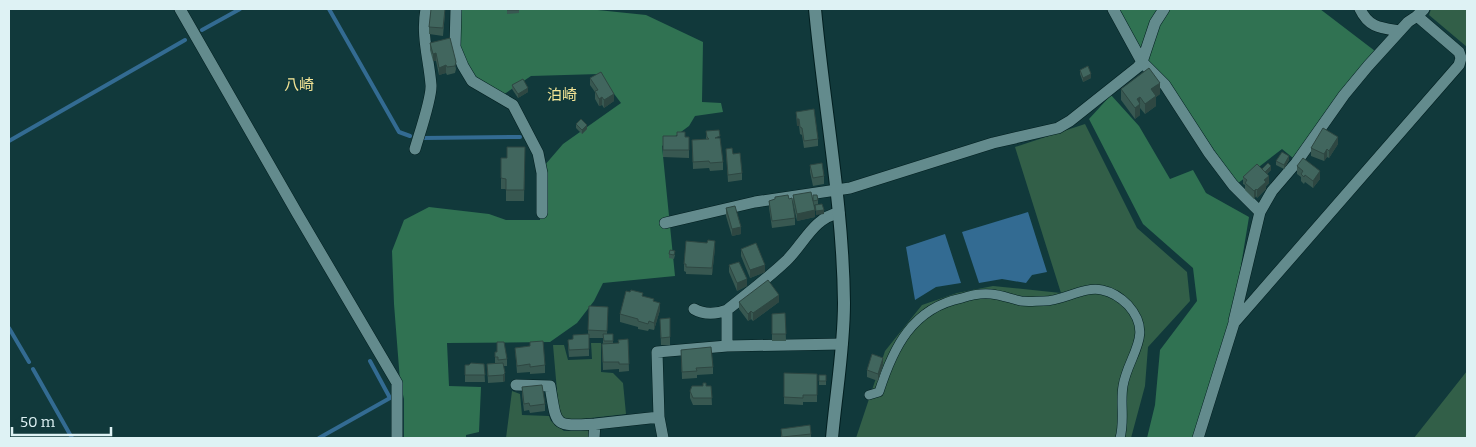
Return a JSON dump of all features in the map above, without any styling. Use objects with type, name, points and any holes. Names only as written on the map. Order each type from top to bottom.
[{"type":"street","points":[[180,9],[397,383],[397,438]]},
{"type":"street","points":[[415,149],[431,88],[425,49],[424,28],[426,9]]},
{"type":"street","points":[[456,9],[455,47],[463,66],[472,80],[513,105],[538,153],[542,173],[542,213]]},
{"type":"street","points":[[815,9],[839,213],[844,304],[842,344],[832,438]]},
{"type":"street","points":[[1113,9],[1142,62],[1165,85],[1209,152],[1234,185],[1260,212]]},
{"type":"street","points":[[665,223],[755,202],[850,188],[993,143],[1058,128],[1070,121],[1142,62],[1155,24],[1164,9]]},
{"type":"street","points":[[1360,9],[1369,22],[1381,28],[1400,31]]},
{"type":"street","points":[[1198,438],[1234,322],[1260,212],[1272,191],[1296,163],[1344,95],[1408,22],[1420,12],[1459,52],[1461,58],[1459,65],[1234,322]]},
{"type":"street","points":[[694,308],[701,312],[720,313],[727,310],[788,260],[806,236],[830,215],[839,213]]},
{"type":"street","points":[[869,395],[879,392],[891,358],[907,330],[925,314],[943,303],[974,295],[990,294],[1022,301],[1055,301],[1090,289],[1103,290],[1115,294],[1132,309],[1138,321],[1140,332],[1140,342],[1123,386],[1123,420],[1120,438]]},
{"type":"street","points":[[727,310],[727,346]]},
{"type":"street","points":[[663,438],[659,417],[657,352],[727,346],[842,344]]},
{"type":"street","points":[[516,385],[550,386],[555,416],[560,423],[566,426],[659,417]]},
{"type":"street","points":[[594,438],[596,424]]},
{"type":"green space","points":[[461,9],[588,9],[646,15],[703,42],[702,102],[721,103],[723,112],[695,116],[689,126],[662,146],[675,276],[603,283],[594,301],[577,323],[550,342],[447,343],[449,386],[481,387],[479,432],[466,435],[466,438],[404,438],[404,399],[400,381],[392,251],[404,220],[429,207],[489,214],[506,220],[540,220],[538,173],[563,144],[621,103],[599,74],[531,76],[503,95],[475,78],[460,55]]},
{"type":"green space","points":[[1118,9],[1160,9],[1141,49]]},
{"type":"green space","points":[[1169,9],[1320,9],[1375,51],[1293,158],[1282,149],[1237,184],[1171,86],[1146,58],[1159,24]]},
{"type":"green space","points":[[1431,9],[1467,9],[1467,47],[1429,15]]},
{"type":"green space","points":[[1111,95],[1139,126],[1170,179],[1193,170],[1206,193],[1249,217],[1233,314],[1194,438],[1147,438],[1155,405],[1160,350],[1197,301],[1193,268],[1143,224],[1089,119]]},
{"type":"green space","points":[[1085,124],[1137,228],[1187,272],[1190,301],[1148,347],[1145,386],[1131,438],[856,438],[885,351],[922,305],[957,293],[993,286],[1061,293],[1015,147]]},
{"type":"green space","points":[[591,343],[601,343],[601,372],[613,373],[623,383],[626,414],[564,421],[559,414],[553,345],[564,345],[568,360],[592,359]]},
{"type":"green space","points":[[1467,371],[1467,438],[1414,438]]},
{"type":"green space","points":[[512,391],[520,394],[522,415],[549,416],[551,421],[564,431],[591,430],[589,438],[506,438]]},
{"type":"water","points":[[1028,212],[1047,272],[1032,275],[1026,283],[1002,279],[979,283],[962,232]]},
{"type":"water","points":[[945,234],[961,283],[936,287],[915,300],[906,247]]},
{"type":"building","points":[[431,9],[445,9],[443,28],[429,27]]},
{"type":"building","points":[[450,38],[456,62],[455,66],[447,67],[446,65],[439,68],[436,53],[433,54],[430,43]]},
{"type":"building","points":[[1088,66],[1091,74],[1083,78],[1080,70]]},
{"type":"building","points":[[1149,68],[1160,83],[1151,89],[1156,96],[1145,104],[1140,97],[1137,99],[1140,104],[1135,108],[1121,89]]},
{"type":"building","points":[[601,72],[614,94],[604,100],[602,97],[599,99],[595,91],[598,90],[590,78]]},
{"type":"building","points":[[523,79],[528,88],[518,94],[512,85]]},
{"type":"building","points":[[814,109],[818,139],[804,141],[802,128],[800,127],[799,119],[797,119],[796,112]]},
{"type":"building","points":[[581,119],[587,125],[582,130],[576,124]]},
{"type":"building","points":[[1323,128],[1338,137],[1329,151],[1327,149],[1324,154],[1311,148]]},
{"type":"building","points":[[719,130],[720,136],[715,138],[720,138],[723,162],[693,162],[692,140],[709,139],[706,131]]},
{"type":"building","points":[[677,132],[685,132],[685,137],[689,137],[689,150],[663,150],[663,136],[677,136]]},
{"type":"building","points":[[507,147],[525,147],[524,190],[506,190],[506,179],[501,178],[501,158],[507,158]]},
{"type":"building","points":[[732,148],[733,154],[740,153],[742,173],[728,175],[726,149]]},
{"type":"building","points":[[1282,152],[1289,156],[1284,165],[1276,161]]},
{"type":"building","points":[[1303,158],[1320,171],[1313,181],[1305,175],[1304,177],[1301,174],[1303,171],[1297,166]]},
{"type":"building","points":[[822,163],[824,176],[813,178],[810,165]]},
{"type":"building","points":[[1268,163],[1271,166],[1265,172],[1262,169]]},
{"type":"building","points":[[1257,164],[1269,176],[1264,180],[1266,182],[1254,191],[1245,183],[1247,180],[1243,177]]},
{"type":"building","points":[[811,192],[815,210],[797,214],[793,195]]},
{"type":"building","points":[[788,195],[789,199],[792,198],[795,218],[772,221],[769,201],[775,199],[775,197]]},
{"type":"building","points":[[813,195],[817,195],[818,200],[813,201]]},
{"type":"building","points":[[822,204],[824,210],[816,211],[815,205]]},
{"type":"building","points":[[735,206],[741,227],[732,229],[726,208]]},
{"type":"building","points":[[708,240],[715,241],[712,268],[686,267],[686,264],[684,264],[686,241],[707,243]]},
{"type":"building","points":[[756,243],[765,265],[750,270],[741,249]]},
{"type":"building","points":[[670,250],[675,251],[674,255],[669,254]]},
{"type":"building","points":[[739,262],[747,279],[737,283],[729,265]]},
{"type":"building","points":[[768,280],[779,295],[753,313],[751,311],[748,314],[739,302]]},
{"type":"building","points":[[631,290],[643,293],[642,296],[654,299],[653,301],[660,303],[654,323],[649,321],[648,324],[620,314],[626,291],[630,292]]},
{"type":"building","points":[[589,306],[608,307],[607,331],[588,330]]},
{"type":"building","points":[[785,313],[786,334],[772,334],[772,314]]},
{"type":"building","points":[[670,318],[670,337],[661,338],[660,319]]},
{"type":"building","points":[[589,334],[589,349],[569,350],[568,340],[573,339],[573,335]]},
{"type":"building","points":[[603,334],[613,334],[613,341],[604,341]]},
{"type":"building","points":[[628,339],[629,364],[603,362],[602,344],[619,343],[618,340]]},
{"type":"building","points":[[543,341],[545,365],[530,367],[530,364],[517,366],[515,348],[530,346],[530,342]]},
{"type":"building","points":[[497,342],[504,342],[507,359],[498,360],[498,357],[495,357]]},
{"type":"building","points":[[711,347],[713,367],[696,368],[697,371],[682,372],[681,350]]},
{"type":"building","points":[[872,354],[883,358],[878,374],[867,370]]},
{"type":"building","points":[[471,363],[484,364],[485,375],[465,375],[465,365]]},
{"type":"building","points":[[503,363],[505,373],[503,375],[488,376],[487,364]]},
{"type":"building","points":[[784,373],[817,374],[817,395],[803,395],[803,398],[784,397]]},
{"type":"building","points":[[819,375],[826,375],[826,381],[819,381]]},
{"type":"building","points":[[703,383],[706,383],[706,386],[711,386],[712,398],[693,398],[690,391],[692,386],[703,386]]},
{"type":"building","points":[[542,385],[545,404],[530,406],[529,403],[524,404],[522,387]]},
{"type":"building","points":[[810,425],[811,434],[782,437],[781,429]]},
{"type":"waterway","points":[[202,30],[240,9]]},
{"type":"waterway","points":[[329,9],[399,132],[410,136]]},
{"type":"waterway","points":[[9,141],[185,40]]},
{"type":"waterway","points":[[423,138],[520,137]]},
{"type":"waterway","points":[[9,328],[29,362]]},
{"type":"waterway","points":[[319,438],[390,398],[370,361]]},
{"type":"waterway","points":[[33,369],[72,438]]},
{"type":"district","name":"八崎","points":[[299,85]]},
{"type":"district","name":"泊崎","points":[[562,95]]}]
